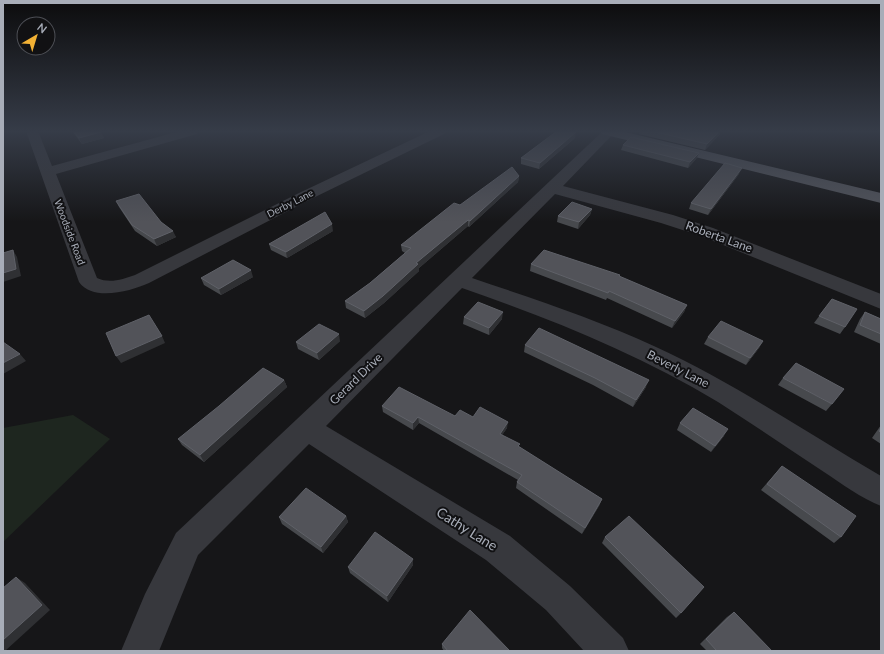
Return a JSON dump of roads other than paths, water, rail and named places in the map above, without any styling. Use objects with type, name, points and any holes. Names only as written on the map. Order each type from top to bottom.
[{"type":"main road","points":[[732,162],[881,198]]},
{"type":"street","name":"Woodside Road","points":[[43,162],[89,282],[106,287],[118,286],[142,279]]},
{"type":"street","points":[[47,172],[84,162]]},
{"type":"street","name":"Derby Lane","points":[[142,279],[305,196],[377,162]]},
{"type":"street","name":"Gerard Drive","points":[[140,651],[158,607],[187,544],[577,162]]},
{"type":"street","name":"Roberta Lane","points":[[551,188],[667,219],[707,232],[881,302]]},
{"type":"street","name":"Beverly Lane","points":[[457,280],[561,316],[618,339],[673,365],[728,395],[881,492]]},
{"type":"street","name":"Cathy Lane","points":[[306,428],[498,548],[558,598],[610,651]]}]
